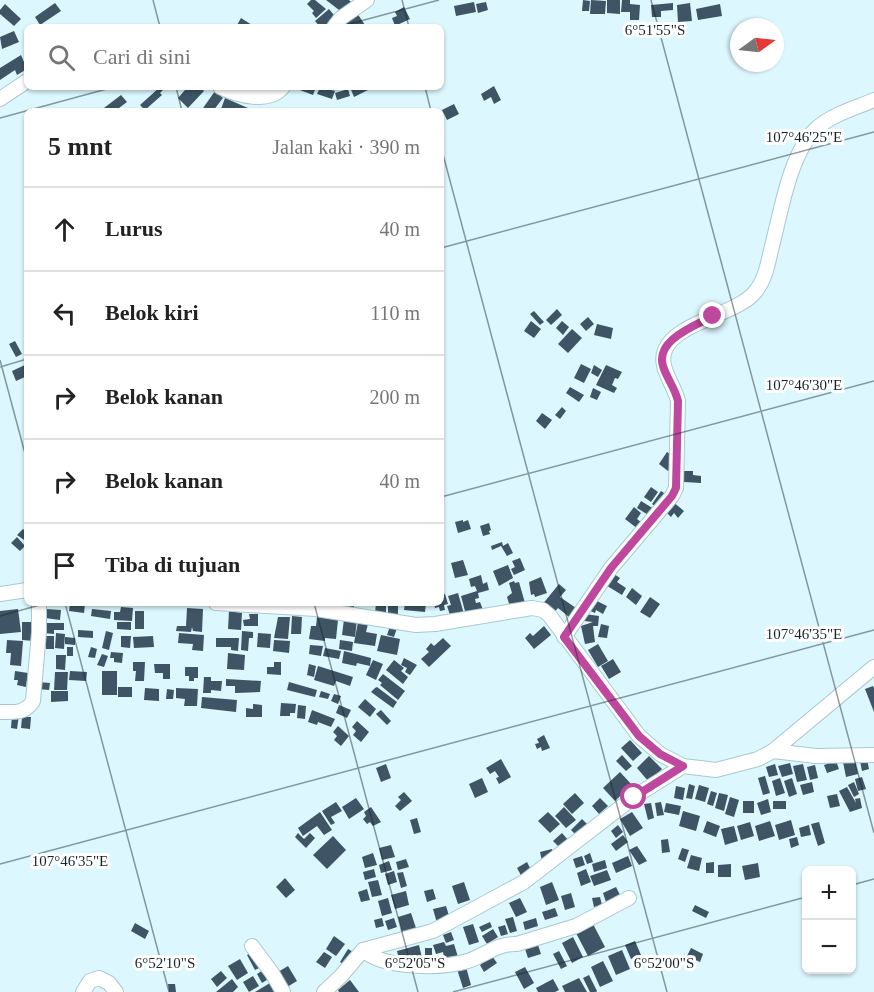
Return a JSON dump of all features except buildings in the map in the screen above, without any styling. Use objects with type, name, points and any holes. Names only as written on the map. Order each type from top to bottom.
[{"type":"street","points":[[337,24],[367,0]]},
{"type":"street","points":[[0,99],[24,83]]},
{"type":"street","points":[[226,90],[266,98],[280,90]]},
{"type":"street","points":[[564,637],[611,568],[672,496],[676,488],[678,401],[663,366],[665,348],[673,338],[745,302],[755,293],[765,276],[786,186],[809,138],[816,129],[832,118],[874,100]]},
{"type":"street","points":[[0,594],[24,590]]},
{"type":"street","points":[[0,712],[19,712],[30,706],[33,700],[39,606]]},
{"type":"street","points":[[266,606],[316,609],[416,625],[531,608],[543,610],[550,616],[639,736],[660,754],[683,766],[716,770],[758,759],[773,751],[874,667]]},
{"type":"street","points":[[773,751],[816,756],[874,755]]},
{"type":"street","points":[[324,992],[363,950],[433,931],[524,882],[634,797],[683,766]]},
{"type":"street","points":[[363,950],[388,963],[414,965],[467,961],[499,946],[517,944],[576,926],[629,898]]},
{"type":"street","points":[[252,946],[273,973],[283,992]]},
{"type":"street","points":[[83,992],[90,981],[99,978],[109,983],[116,992]]},
{"type":"route","points":[[634,797],[683,766],[660,754],[639,736],[564,637],[611,568],[672,496],[676,488],[678,401],[663,366],[665,348],[673,338],[713,316]]}]
